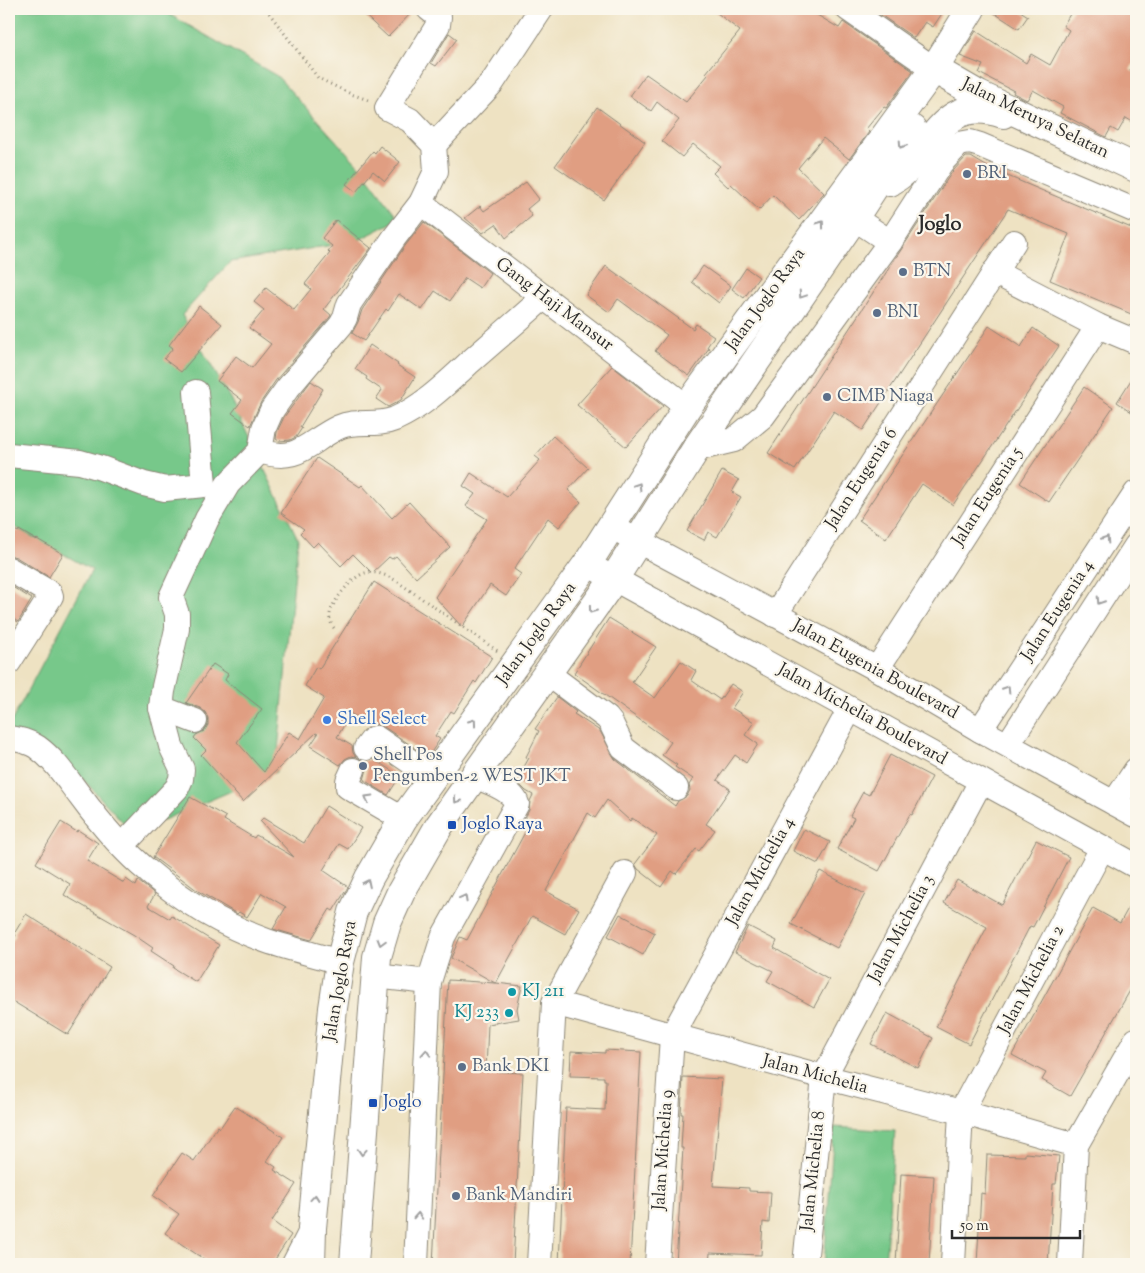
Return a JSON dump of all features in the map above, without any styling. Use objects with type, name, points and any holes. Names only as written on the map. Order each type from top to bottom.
[{"type":"main road","name":"Jalan Joglo Raya","points":[[311,1264],[312,1228],[333,1008],[340,962],[353,912],[369,878],[403,819],[587,564],[688,407],[934,69],[971,9]]},
{"type":"main road","name":"Jalan Joglo Raya","points":[[354,1264],[377,957],[387,923],[401,892],[439,826],[614,579],[696,449],[860,209],[923,112],[932,90],[934,69]]},
{"type":"main road","name":"Jalan Meruya Selatan","points":[[934,69],[980,95],[1136,168]]},
{"type":"main road","points":[[860,209],[907,170],[935,132],[949,119],[977,108],[1032,120]]},
{"type":"main road","points":[[333,1008],[372,1010]]},
{"type":"street","points":[[122,846],[177,788],[181,779],[182,769],[171,746],[161,708],[177,629],[177,614],[170,597],[206,519],[228,484],[260,451],[264,428],[272,410],[287,389],[341,325],[349,304],[394,238],[421,203],[436,171],[434,145],[410,120],[387,108],[438,25],[439,17],[429,9]]},
{"type":"street","points":[[434,145],[492,83],[541,9]]},
{"type":"street","points":[[848,9],[934,69]]},
{"type":"street","points":[[696,449],[734,440],[763,416],[890,242],[941,163],[959,144],[970,142],[1136,211]]},
{"type":"street","name":"Gang Haji Mansur","points":[[421,203],[688,407]]},
{"type":"street","points":[[860,209],[890,242]]},
{"type":"street","name":"Jalan Eugenia 6","points":[[775,615],[1014,242]]},
{"type":"street","points":[[994,272],[1098,326],[1136,342]]},
{"type":"street","points":[[260,451],[281,456],[292,455],[340,427],[354,422],[381,424],[394,419],[420,404],[447,383],[544,297]]},
{"type":"street","name":"Jalan Eugenia 5","points":[[877,669],[1098,326]]},
{"type":"street","points":[[196,392],[204,485]]},
{"type":"street","points":[[9,455],[80,462],[144,484],[165,489],[228,484]]},
{"type":"street","name":"Jalan Eugenia 4","points":[[980,730],[1136,492]]},
{"type":"street","name":"Jalan Eugenia Boulevard","points":[[612,527],[877,669],[980,730],[1136,815]]},
{"type":"street","name":"Jalan Eugenia 4","points":[[1008,744],[1136,546]]},
{"type":"street","name":"Jalan Michelia Boulevard","points":[[587,564],[1136,866]]},
{"type":"street","points":[[9,569],[50,593],[51,596],[9,662]]},
{"type":"street","points":[[547,673],[607,718],[624,748],[676,788]]},
{"type":"street","points":[[161,708],[194,721]]},
{"type":"street","name":"Jalan Michelia 4","points":[[672,1036],[850,709]]},
{"type":"street","points":[[9,738],[22,740],[36,746],[51,759],[122,846],[154,877],[219,919],[266,940],[340,962]]},
{"type":"street","points":[[366,748],[376,738],[433,777]]},
{"type":"street","points":[[353,770],[348,786],[403,819]]},
{"type":"street","points":[[1114,803],[1136,770]]},
{"type":"street","points":[[416,1264],[429,982],[443,937],[517,804],[516,799],[501,788],[474,776]]},
{"type":"street","name":"Jalan Michelia 3","points":[[824,1078],[980,781]]},
{"type":"street","name":"Jalan Michelia 2","points":[[962,1112],[1102,848]]},
{"type":"street","points":[[539,1264],[554,1003],[624,873]]},
{"type":"street","points":[[375,976],[429,982]]},
{"type":"street","name":"Jalan Michelia","points":[[554,1003],[824,1078],[962,1112],[1076,1145]]},
{"type":"street","name":"Jalan Michelia 9","points":[[656,1264],[672,1036]]},
{"type":"street","points":[[1070,1264],[1076,1145],[1136,1040]]},
{"type":"street","name":"Jalan Michelia 8","points":[[805,1264],[824,1078]]},
{"type":"street","points":[[953,1264],[962,1112]]},
{"type":"street","points":[[294,1264],[312,1228]]},
{"type":"path","points":[[266,9],[318,78],[351,94],[387,108]]},
{"type":"path","points":[[334,628],[329,616],[331,609],[353,579],[364,573],[381,573],[395,580],[497,650]]},
{"type":"green space","points":[[9,9],[160,9],[277,76],[360,167],[399,219],[357,241],[230,262],[182,315],[230,398],[298,539],[276,772],[133,833],[78,774],[9,745],[9,726],[92,570],[9,524]]},
{"type":"green space","points":[[834,1127],[895,1131],[885,1264],[824,1264]]},
{"type":"building","points":[[358,9],[415,9],[388,37]]},
{"type":"building","points":[[712,9],[807,9],[839,28],[843,22],[913,71],[886,108],[884,107],[866,129],[869,132],[849,159],[823,138],[798,168],[824,193],[799,220],[773,195],[759,210],[731,184],[728,187],[713,173],[720,166],[693,144],[682,157],[662,141],[679,120],[657,102],[651,111],[630,96],[646,74],[686,102],[708,75],[706,73],[740,31]]},
{"type":"building","points":[[872,9],[945,9],[933,27],[925,22],[914,38]]},
{"type":"building","points":[[988,9],[1017,9],[1028,16],[1019,29]]},
{"type":"building","points":[[1073,9],[1136,9],[1136,59],[1130,70],[1136,73],[1136,124],[1126,118],[1118,132],[1111,128],[1106,137],[1060,113],[1063,107],[1033,90],[1027,100],[1013,93],[1014,91],[979,73],[983,65],[960,56],[976,31],[1026,63],[1031,54],[1050,65],[1069,30],[1063,26]]},
{"type":"building","points":[[449,33],[457,39],[436,66],[431,63]]},
{"type":"building","points":[[597,107],[645,142],[604,200],[555,166]]},
{"type":"building","points":[[380,146],[400,162],[385,181],[373,171],[356,192],[346,184],[373,151],[375,153]]},
{"type":"building","points":[[966,157],[971,157],[991,169],[1136,230],[1136,316],[1050,280],[1069,234],[1008,209],[863,430],[834,411],[795,470],[768,453],[952,172]]},
{"type":"building","points":[[526,182],[539,199],[527,209],[532,216],[506,238],[496,224],[483,233],[465,218],[480,206],[484,211]]},
{"type":"building","points":[[336,220],[371,248],[324,309],[331,315],[330,317],[276,380],[261,402],[250,426],[232,413],[242,400],[217,381],[236,356],[252,368],[271,344],[249,328],[264,310],[254,302],[266,288],[294,310],[311,289],[305,284],[330,253],[328,251],[332,246],[322,238]]},
{"type":"building","points":[[424,222],[490,273],[480,288],[465,278],[450,301],[435,291],[422,310],[399,294],[364,341],[352,333],[362,310],[405,246]]},
{"type":"building","points":[[606,266],[693,329],[696,324],[714,336],[707,347],[709,348],[689,376],[655,351],[667,335],[618,299],[609,312],[586,295]]},
{"type":"building","points":[[703,266],[731,286],[719,303],[692,282]]},
{"type":"building","points":[[746,268],[759,277],[744,298],[732,289]]},
{"type":"building","points":[[199,306],[222,324],[181,372],[164,359],[173,348],[169,345]]},
{"type":"building","points":[[989,326],[1021,347],[1033,328],[1059,346],[953,505],[922,484],[886,539],[859,520]]},
{"type":"building","points":[[370,345],[415,377],[401,400],[388,407],[376,399],[382,390],[355,369]]},
{"type":"building","points":[[612,366],[663,406],[626,447],[577,405]]},
{"type":"building","points":[[1136,372],[1136,415],[1117,402]]},
{"type":"building","points":[[311,381],[323,389],[296,437],[290,440],[279,441],[276,439],[277,432],[284,417]]},
{"type":"building","points":[[1084,387],[1113,407],[1049,502],[1020,483]]},
{"type":"building","points":[[553,436],[588,468],[568,490],[581,502],[559,527],[548,518],[514,569],[521,574],[506,596],[490,585],[462,627],[435,597],[487,519],[466,506],[475,494],[463,486],[471,473],[507,497],[540,460],[535,456]]},
{"type":"building","points":[[317,458],[360,487],[362,485],[392,518],[409,502],[450,547],[416,578],[396,556],[392,559],[389,557],[372,573],[353,554],[341,566],[318,542],[313,547],[300,533],[304,529],[281,513]]},
{"type":"building","points":[[722,471],[739,480],[732,492],[741,497],[717,537],[708,532],[704,540],[687,531]]},
{"type":"building","points":[[9,527],[37,539],[63,554],[49,577],[16,557],[9,555]]},
{"type":"building","points":[[374,582],[492,657],[476,683],[474,681],[454,713],[451,711],[435,736],[440,739],[428,757],[384,727],[377,724],[372,725],[351,714],[337,737],[352,746],[356,757],[351,756],[345,759],[340,765],[310,746],[318,734],[316,733],[243,802],[201,755],[206,750],[194,738],[204,731],[208,725],[208,718],[200,708],[186,703],[213,664],[228,674],[225,680],[262,709],[237,742],[264,772],[289,732],[300,739],[324,698],[305,686],[316,667],[319,669]]},
{"type":"building","points":[[9,585],[32,599],[18,622],[9,616]]},
{"type":"building","points":[[609,618],[656,647],[632,682],[655,698],[681,661],[696,671],[691,680],[720,700],[731,684],[743,692],[732,708],[754,722],[745,735],[758,744],[746,763],[735,755],[717,780],[730,789],[706,824],[715,830],[699,851],[696,849],[676,874],[672,871],[661,887],[638,869],[635,864],[657,835],[632,818],[630,821],[607,800],[595,818],[588,813],[546,891],[579,909],[565,934],[532,916],[496,983],[522,986],[517,1009],[519,1019],[488,1024],[486,1071],[523,1073],[513,1264],[433,1264],[448,980],[495,983],[451,958],[460,937],[467,940],[530,823],[524,820],[533,795],[516,781],[529,758],[526,757],[539,731],[535,729],[557,697],[576,712],[574,714],[600,731],[615,759],[675,806],[678,801],[687,796],[690,790],[689,785],[693,779],[675,767],[677,765],[662,755],[671,742],[574,673]]},
{"type":"building","points":[[890,755],[932,777],[879,871],[837,849],[854,818],[850,816],[863,792],[869,795]]},
{"type":"building","points":[[373,759],[400,776],[388,795],[364,780],[367,769],[364,761]]},
{"type":"building","points":[[190,797],[226,817],[224,820],[254,838],[256,835],[294,857],[260,821],[263,818],[304,843],[326,806],[361,828],[348,849],[339,844],[323,870],[348,887],[333,911],[330,909],[311,940],[273,929],[286,907],[262,893],[247,917],[239,912],[237,914],[198,891],[153,857]]},
{"type":"building","points":[[61,822],[98,843],[87,861],[124,883],[126,879],[136,886],[138,881],[155,894],[148,906],[170,919],[172,916],[219,945],[196,982],[173,968],[174,966],[151,951],[153,948],[134,935],[64,895],[70,884],[36,863]]},
{"type":"building","points":[[804,829],[830,842],[818,864],[793,851]]},
{"type":"building","points":[[1036,840],[1069,857],[1033,927],[1030,926],[969,1044],[936,1027],[987,927],[944,903],[957,880],[1002,905]]},
{"type":"building","points":[[820,871],[865,894],[837,948],[791,924]]},
{"type":"building","points":[[1136,894],[1136,980],[1070,1096],[1042,1080],[1046,1073],[1012,1055],[1093,908],[1120,923]]},
{"type":"building","points":[[26,914],[110,967],[68,1035],[9,999],[9,946]]},
{"type":"building","points":[[620,914],[655,933],[643,955],[608,936]]},
{"type":"building","points":[[748,926],[777,941],[774,948],[829,980],[814,1007],[767,981],[773,971],[735,952]]},
{"type":"building","points":[[887,1013],[933,1038],[918,1068],[871,1044]]},
{"type":"building","points":[[605,1050],[641,1052],[630,1264],[559,1264],[566,1108],[605,1110],[606,1080],[604,1080],[604,1077],[570,1076],[571,1051],[605,1053]]},
{"type":"building","points":[[683,1077],[722,1079],[713,1186],[749,1188],[749,1191],[771,1192],[769,1223],[763,1222],[761,1255],[710,1253],[709,1264],[676,1264],[683,1148],[681,1148],[683,1114],[681,1114]]},
{"type":"building","points":[[235,1106],[283,1137],[267,1161],[276,1167],[274,1170],[296,1184],[272,1221],[291,1235],[272,1264],[211,1264],[165,1233],[179,1214],[153,1196],[182,1153],[194,1161],[218,1126],[220,1128]]},
{"type":"building","points":[[1025,1153],[1059,1156],[1056,1184],[1053,1184],[1048,1264],[977,1264],[981,1193],[985,1194],[987,1155],[1025,1156]]},
{"type":"building","points":[[901,1174],[934,1176],[929,1264],[896,1264]]},
{"type":"place","name":"BRI","points":[[967,174]]},
{"type":"place","name":"BTN","points":[[903,272]]},
{"type":"place","name":"BNI","points":[[877,313]]},
{"type":"place","name":"CIMB Niaga","points":[[827,397]]},
{"type":"place","name":"Shell Select","points":[[327,720]]},
{"type":"place","name":"Shell Pos Pengumben-2 WEST JKT","points":[[363,766]]},
{"type":"place","name":"Joglo Raya","points":[[452,825]]},
{"type":"place","name":"KJ 211","points":[[512,992]]},
{"type":"place","name":"KJ 233","points":[[509,1013]]},
{"type":"place","name":"Bank DKI","points":[[462,1067]]},
{"type":"place","name":"Joglo","points":[[373,1103]]},
{"type":"place","name":"Bank Mandiri","points":[[456,1196]]},
{"type":"district","name":"Joglo","points":[[940,225]]}]
